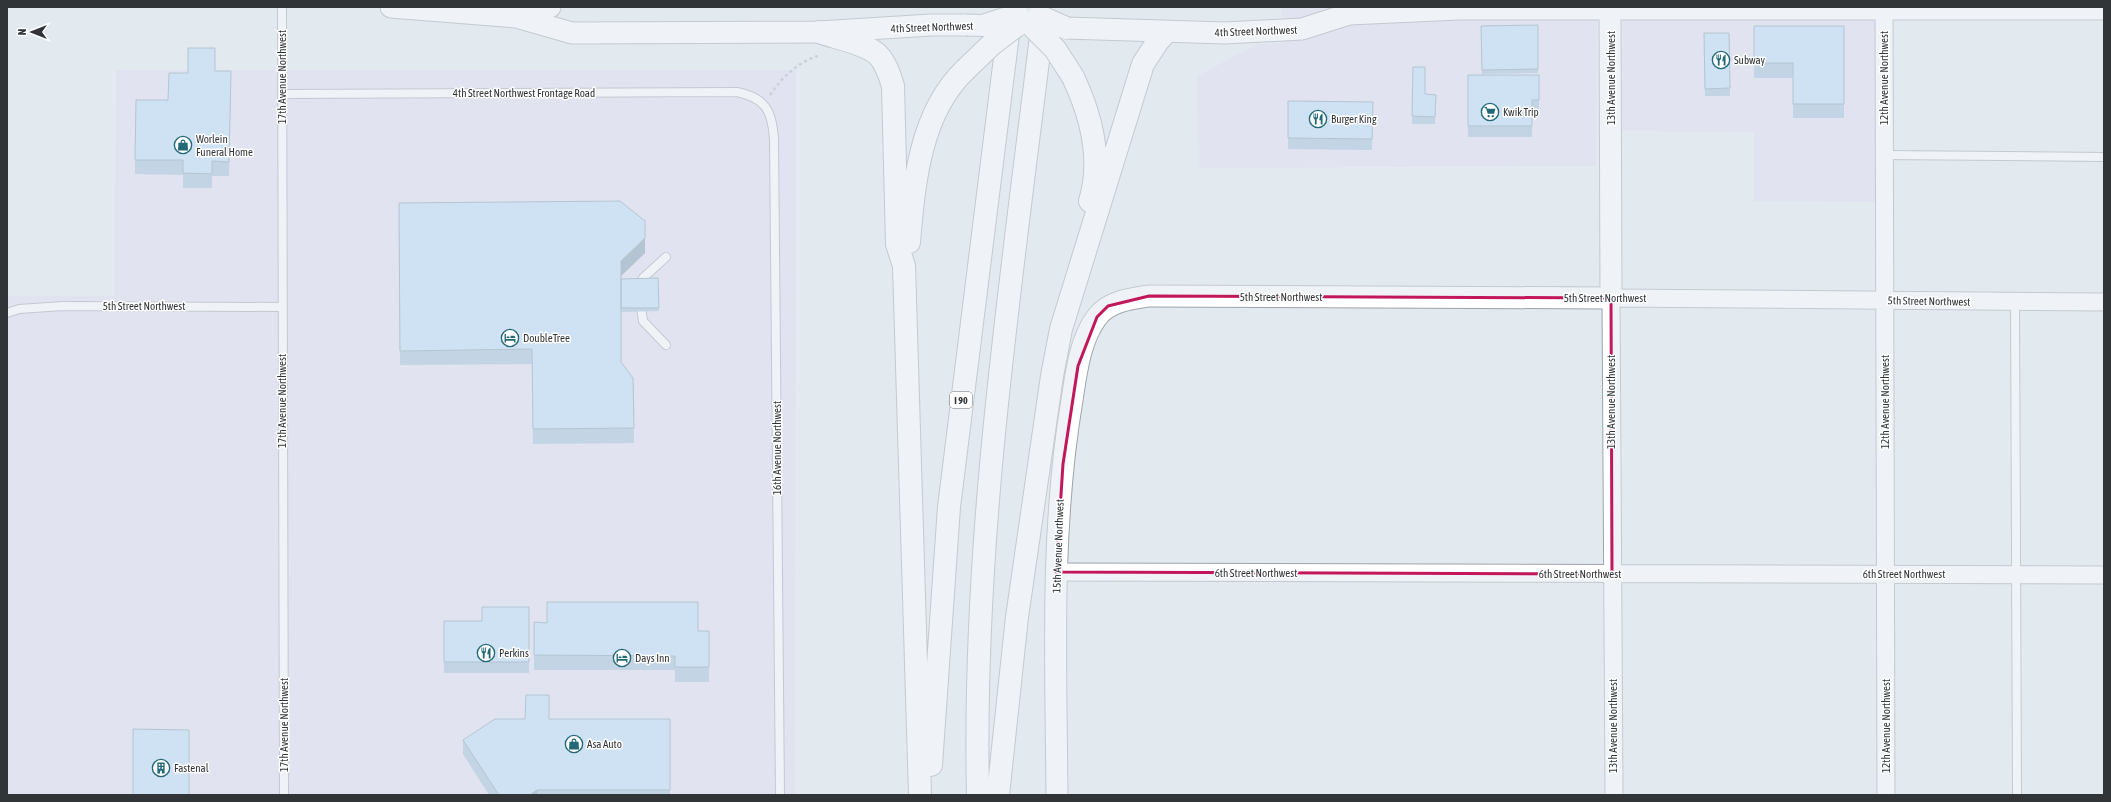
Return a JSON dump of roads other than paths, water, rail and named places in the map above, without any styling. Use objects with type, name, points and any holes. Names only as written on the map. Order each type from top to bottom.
[{"type":"highway","points":[[976,25],[1058,7]]},
{"type":"highway","points":[[1025,14],[1066,28]]},
{"type":"highway","points":[[920,795],[904,266],[909,244],[916,180],[927,134],[945,94],[965,70],[1025,14]]},
{"type":"highway","points":[[1025,14],[1055,49],[1073,77],[1092,123],[1095,152],[1093,193],[1075,251],[1078,275]]},
{"type":"highway","points":[[978,795],[980,650],[993,435],[1025,14]]},
{"type":"highway","name":"I 90","points":[[929,795],[950,499],[1025,14]]},
{"type":"highway","points":[[819,32],[858,44],[878,55],[887,70],[893,86],[897,244],[904,266]]},
{"type":"highway","points":[[998,795],[1017,617],[1045,412],[1061,329],[1143,64],[1149,52],[1166,32]]},
{"type":"street","name":"4th Street Northwest","points":[[391,7],[516,17],[572,33],[819,32],[931,25],[976,25]]},
{"type":"street","name":"4th Street Northwest","points":[[516,17],[550,7]]},
{"type":"street","name":"4th Street Northwest","points":[[1325,7],[1349,14]]},
{"type":"street","name":"13th Avenue Northwest","points":[[1610,8],[1614,795]]},
{"type":"street","name":"12th Avenue Northwest","points":[[1884,8],[1886,795]]},
{"type":"street","name":"4th Street Northwest","points":[[1066,28],[1094,31],[1224,33],[1302,29],[1349,14],[1458,9],[2104,9]]},
{"type":"street","name":"5th Street Northwest","points":[[1108,306],[1134,298],[1149,296],[2104,302]]},
{"type":"street","name":"15th Avenue Northwest","points":[[1057,795],[1056,572],[1063,464],[1078,366],[1086,339],[1097,317],[1108,306]]},
{"type":"street","name":"6th Street Northwest","points":[[1056,572],[2104,575]]},
{"type":"lane","name":"17th Avenue Northwest","points":[[282,7],[284,795]]},
{"type":"lane","name":"4th Street Northwest Frontage Road","points":[[282,94],[736,92],[756,98],[764,104]]},
{"type":"lane","name":"16th Avenue Northwest","points":[[764,104],[770,112],[774,140],[780,795]]},
{"type":"lane","points":[[1884,155],[2104,157]]},
{"type":"lane","points":[[666,256],[648,272],[640,285],[643,321],[666,345]]},
{"type":"lane","points":[[2015,302],[2017,795]]},
{"type":"lane","name":"5th Street Northwest","points":[[7,313],[19,309],[63,306],[282,307]]},
{"type":"place","name":"Subway","points":[[1721,60]]},
{"type":"place","name":"Kwik Trip","points":[[1490,112]]},
{"type":"place","name":"Burger King","points":[[1318,119]]},
{"type":"place","name":"Worlein Funeral Home","points":[[183,145]]},
{"type":"place","name":"DoubleTree","points":[[510,338]]},
{"type":"place","name":"Perkins","points":[[486,653]]},
{"type":"place","name":"Days Inn","points":[[622,658]]},
{"type":"place","name":"Asa Auto","points":[[574,744]]},
{"type":"place","name":"Fastenal","points":[[161,768]]}]
